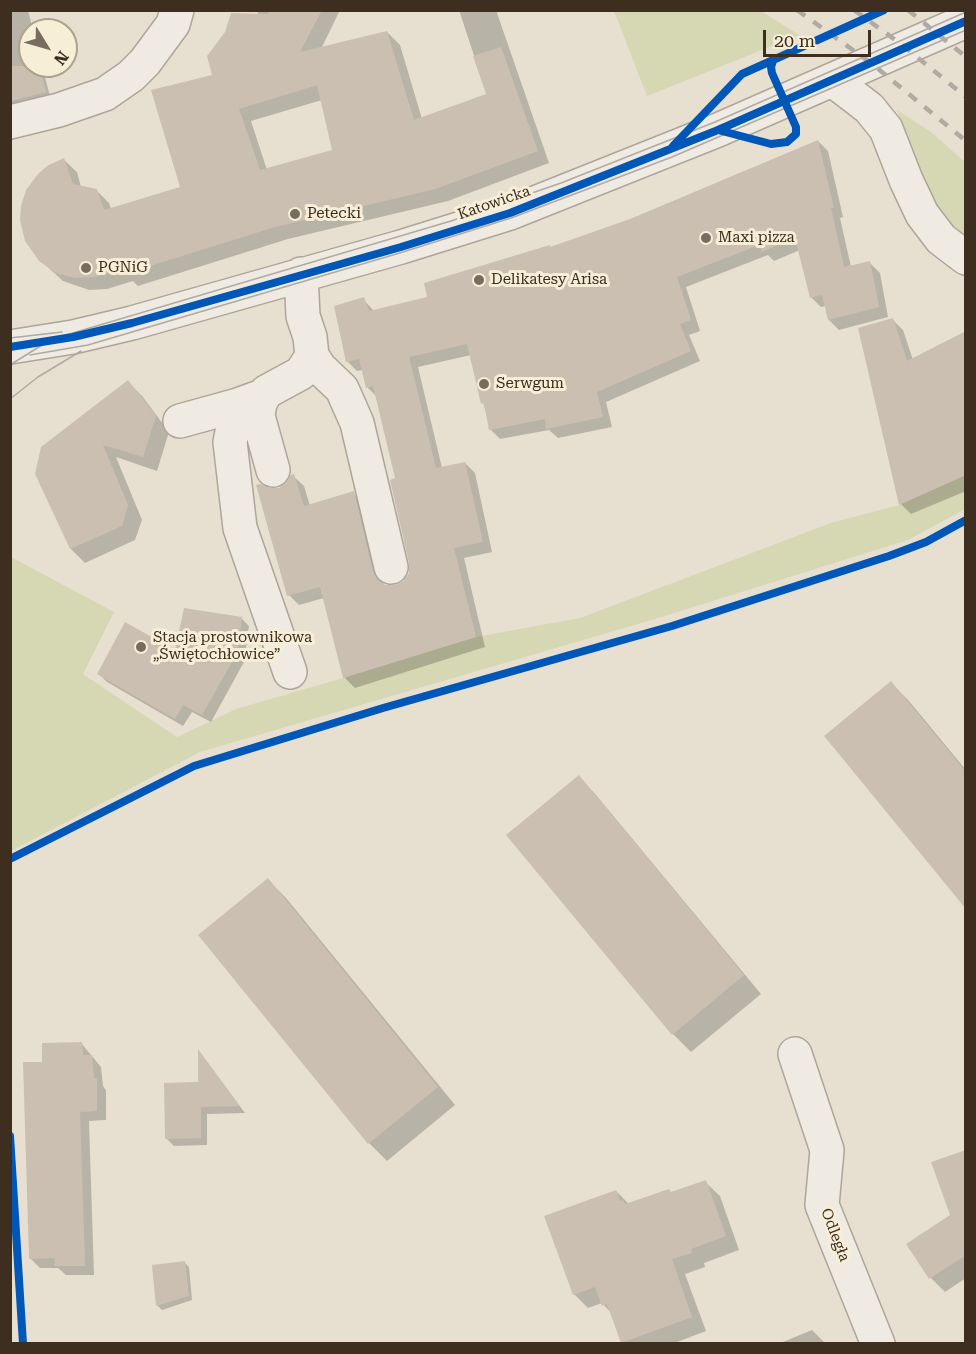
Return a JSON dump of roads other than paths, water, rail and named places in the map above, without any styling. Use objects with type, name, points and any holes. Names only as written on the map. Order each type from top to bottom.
[{"type":"street","points":[[10,122],[59,110],[105,94],[131,76],[145,62],[173,24],[177,10]]},
{"type":"street","name":"Katowicka","points":[[10,347],[73,337],[132,323],[401,247],[510,213],[637,163],[966,21]]},
{"type":"street","points":[[831,81],[869,108],[886,129],[922,214],[941,239],[966,258]]},
{"type":"street","points":[[301,274],[303,316],[310,337],[312,356],[320,368],[342,388],[357,423],[391,567]]},
{"type":"street","points":[[290,672],[240,528],[230,442],[234,422],[241,411],[260,396],[301,374],[312,356]]},
{"type":"street","points":[[180,421],[260,396]]},
{"type":"street","points":[[260,396],[258,416],[273,470]]},
{"type":"street","name":"Odległa","points":[[795,1054],[827,1150],[822,1205],[878,1344]]},
{"type":"tram line","points":[[10,365],[42,345],[66,335],[451,221],[561,183],[715,122],[966,12]]},
{"type":"tram line","points":[[30,355],[88,345],[511,218],[672,157],[966,30]]},
{"type":"tram line","points":[[10,338],[62,332]]},
{"type":"tram line","points":[[10,399],[38,377],[81,351]]},
{"type":"railway","points":[[797,10],[871,63],[966,141]]},
{"type":"railway","points":[[854,10],[901,44],[966,97]]},
{"type":"railway","points":[[908,10],[966,57]]},
{"type":"place","name":"Petecki","points":[[295,214]]},
{"type":"place","name":"Maxi pizza","points":[[706,238]]},
{"type":"place","name":"PGNiG","points":[[86,268]]},
{"type":"place","name":"Delikatesy Arisa","points":[[479,280]]},
{"type":"place","name":"Serwgum","points":[[484,384]]},
{"type":"place","name":"Stacja prostownikowa „Świętochłowice”","points":[[141,647]]}]
